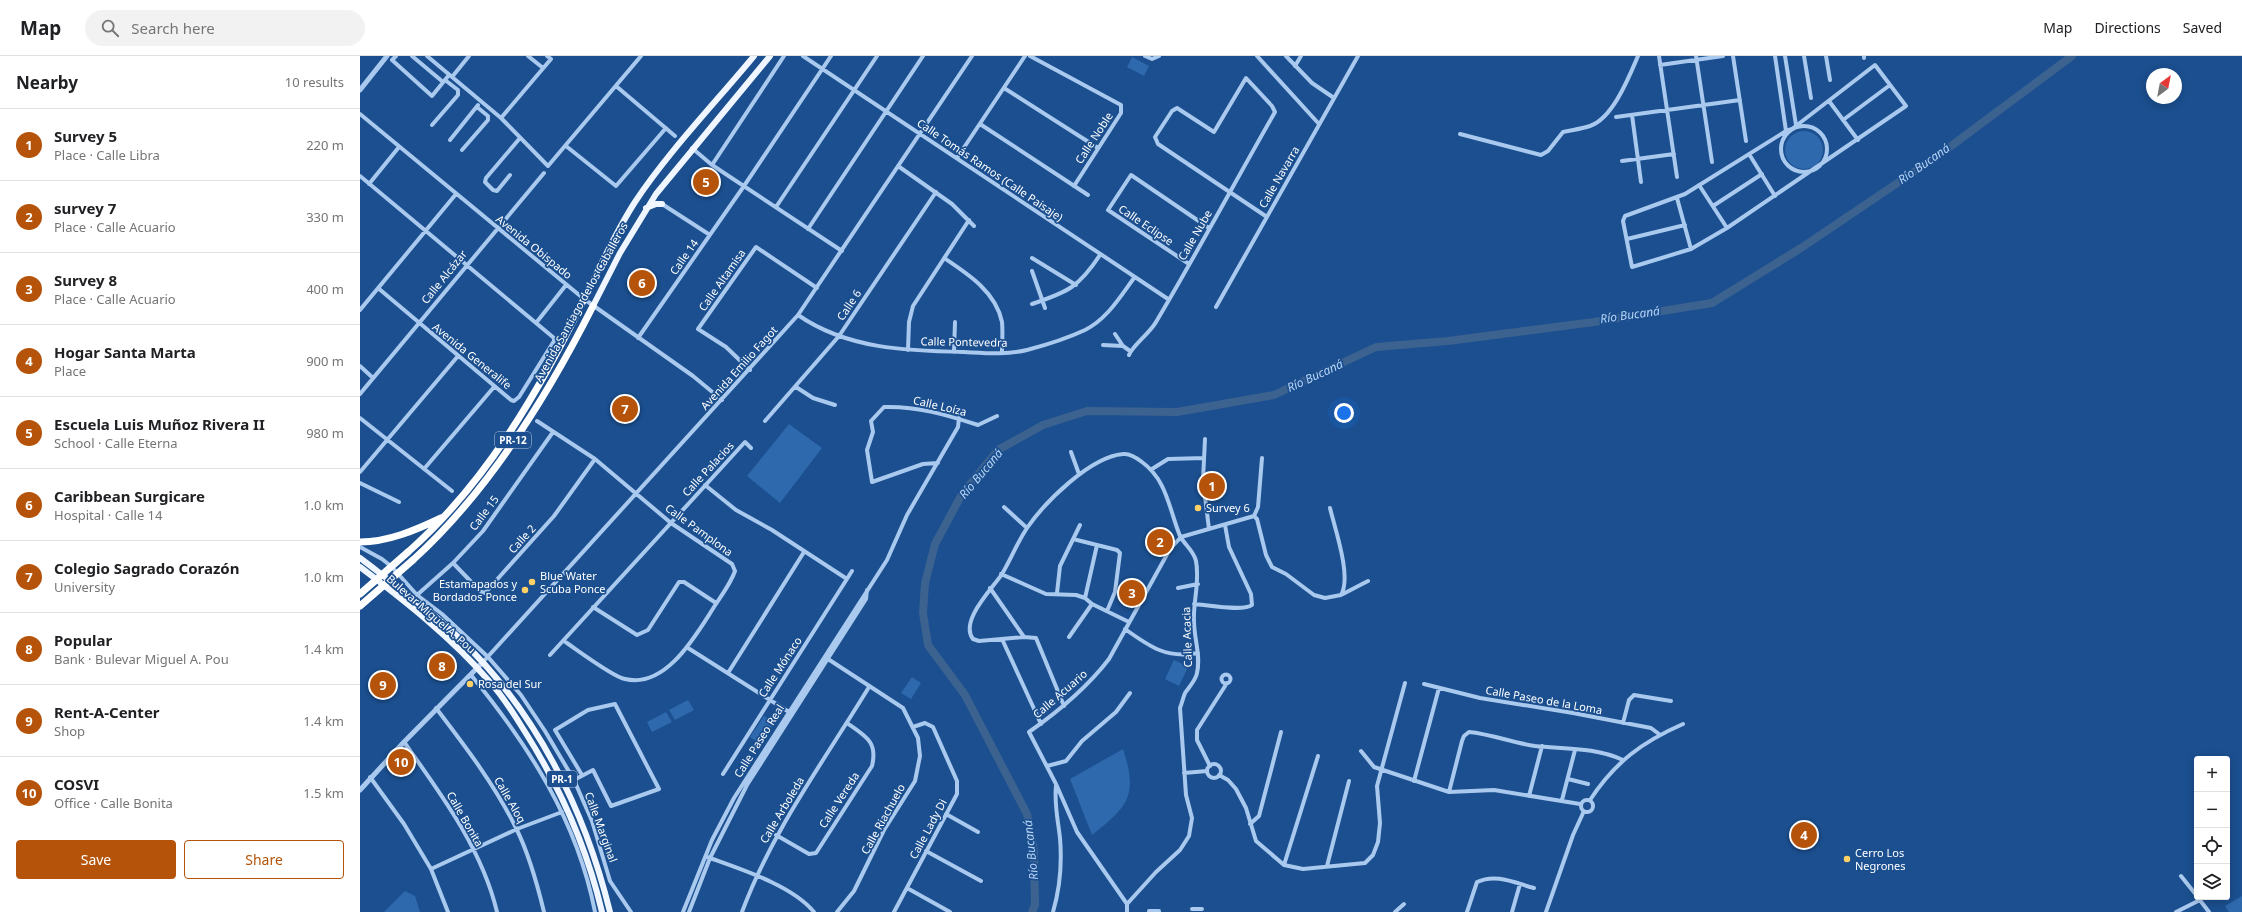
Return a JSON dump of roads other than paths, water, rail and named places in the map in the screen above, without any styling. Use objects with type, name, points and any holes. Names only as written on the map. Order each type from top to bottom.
[{"type":"highway","name":"Avenida Santiago de los Caballeros","points":[[360,594],[447,516],[479,476],[529,402],[558,353],[584,299]]},
{"type":"highway","name":"Avenida Santiago de los Caballeros","points":[[360,606],[413,560],[453,521],[482,486],[558,372],[593,306]]},
{"type":"highway","points":[[360,542],[372,541],[408,533],[447,516]]},
{"type":"main road","name":"Avenida Santiago de los Caballeros","points":[[584,299],[610,246],[636,201],[657,173],[754,56]]},
{"type":"main road","name":"Avenida Santiago de los Caballeros","points":[[593,306],[620,253],[646,208],[692,148],[770,56]]},
{"type":"main road","points":[[656,194],[662,204]]},
{"type":"main road","points":[[646,208],[656,204],[662,204]]},
{"type":"main road","name":"Bulevar Miguel A. Pou","points":[[360,558],[441,622],[483,662],[522,711],[569,792],[592,848],[610,912]]},
{"type":"main road","name":"Bulevar Miguel A. Pou","points":[[360,567],[436,628],[478,668],[510,708],[542,759],[563,797],[584,847],[602,912]]},
{"type":"street","points":[[360,90],[387,56]]},
{"type":"street","points":[[396,56],[392,60],[432,96],[444,81],[469,56]]},
{"type":"street","points":[[412,56],[458,90],[458,95],[432,125]]},
{"type":"street","points":[[427,56],[501,118],[548,166],[641,56]]},
{"type":"street","points":[[528,56],[543,68]]},
{"type":"street","points":[[501,118],[550,59],[547,56]]},
{"type":"street","points":[[712,165],[784,56]]},
{"type":"street","name":"Calle Tomás Ramos (Calle Paisaje)","points":[[803,56],[1134,278],[1168,299]]},
{"type":"street","name":"Calle 14","points":[[638,338],[744,186],[831,56]]},
{"type":"street","points":[[776,207],[877,56]]},
{"type":"street","points":[[808,229],[923,56]]},
{"type":"street","name":"Avenida Emilio Fagot","points":[[483,662],[750,370],[798,315],[972,56]]},
{"type":"street","points":[[957,158],[1025,56]]},
{"type":"street","name":"Calle Noble","points":[[1030,56],[1121,105],[1121,113],[1074,186]]},
{"type":"street","points":[[1147,57],[1152,59],[1159,56]]},
{"type":"street","points":[[1257,56],[1319,124]]},
{"type":"street","points":[[1286,56],[1312,83],[1334,98]]},
{"type":"street","points":[[1295,66],[1301,56]]},
{"type":"street","name":"Calle Navarra","points":[[1216,307],[1358,56]]},
{"type":"street","points":[[1460,134],[1542,155],[1548,151],[1563,132],[1591,126],[1604,116],[1622,91],[1638,56]]},
{"type":"street","points":[[1659,56],[1677,177]]},
{"type":"street","points":[[1660,65],[1696,58],[1723,56]]},
{"type":"street","points":[[1733,56],[1746,141]]},
{"type":"street","points":[[1774,56],[1786,131]]},
{"type":"street","points":[[1784,56],[1796,125]]},
{"type":"street","points":[[1804,56],[1811,98]]},
{"type":"street","points":[[1826,56],[1830,80]]},
{"type":"street","points":[[1696,58],[1712,162]]},
{"type":"street","points":[[1786,131],[1677,198],[1625,216],[1623,221],[1632,267],[1691,249],[1727,228],[1816,169],[1906,106],[1875,65],[1796,125],[1792,129],[1785,135],[1781,143],[1781,152],[1784,161],[1790,168],[1798,172],[1807,172],[1816,169],[1823,163],[1826,155],[1827,146],[1824,137],[1818,130],[1809,127],[1800,126],[1792,129],[1786,131]]},
{"type":"street","name":"Calle Nube","points":[[1123,346],[1130,353],[1148,335],[1230,192],[1274,112],[1272,106],[1246,78],[1214,132],[1177,108],[1172,111],[1155,138],[1158,144],[1230,192]]},
{"type":"street","points":[[1843,120],[1890,85]]},
{"type":"street","points":[[616,86],[675,136]]},
{"type":"street","points":[[1004,88],[1098,148]]},
{"type":"street","points":[[1616,117],[1740,100]]},
{"type":"street","points":[[450,140],[481,101]]},
{"type":"street","points":[[1829,101],[1858,140]]},
{"type":"street","points":[[462,150],[488,120],[488,116],[477,106]]},
{"type":"street","name":"Avenida Obispado","points":[[360,114],[566,285],[593,306],[693,376],[722,400]]},
{"type":"street","points":[[1632,115],[1641,182]]},
{"type":"street","points":[[980,124],[1088,195]]},
{"type":"street","points":[[566,146],[616,186],[666,128]]},
{"type":"street","points":[[510,175],[497,190],[493,190],[486,182],[486,178],[520,138]]},
{"type":"street","points":[[368,184],[399,147]]},
{"type":"street","points":[[692,148],[712,165],[842,251]]},
{"type":"street","points":[[1622,161],[1674,154]]},
{"type":"street","points":[[1749,154],[1776,196]]},
{"type":"street","points":[[898,166],[952,204],[974,226]]},
{"type":"street","name":"Calle Alcázar","points":[[360,394],[496,228],[544,173]]},
{"type":"street","points":[[1712,206],[1762,174]]},
{"type":"street","name":"Calle Eclipse","points":[[1189,264],[1108,210],[1131,175],[1209,228]]},
{"type":"street","points":[[360,176],[425,230],[465,266],[536,323],[566,285]]},
{"type":"street","points":[[1699,185],[1727,228]]},
{"type":"street","name":"Calle 6","points":[[766,421],[839,336],[936,192]]},
{"type":"street","points":[[1230,192],[1267,216]]},
{"type":"street","points":[[360,310],[456,194]]},
{"type":"street","points":[[1677,198],[1691,249]]},
{"type":"street","points":[[662,204],[710,235]]},
{"type":"street","points":[[908,350],[909,322],[913,306],[969,220]]},
{"type":"street","points":[[1627,239],[1685,225]]},
{"type":"street","name":"Calle Altamisa","points":[[750,370],[726,347],[698,329],[756,247],[817,288]]},
{"type":"street","points":[[1032,304],[1076,286],[1084,278],[1100,255]]},
{"type":"street","points":[[944,258],[975,279],[994,300],[1002,322],[1002,353]]},
{"type":"street","points":[[1032,258],[1076,286]]},
{"type":"street","points":[[1032,271],[1045,308]]},
{"type":"street","name":"Calle Pontevedra","points":[[798,315],[839,336],[858,343],[908,350],[1002,353],[1027,350],[1085,329],[1110,311],[1134,278]]},
{"type":"street","name":"Avenida Generalife","points":[[378,288],[418,324],[514,401],[519,397],[554,341],[554,338],[536,323]]},
{"type":"street","points":[[954,352],[955,322]]},
{"type":"street","points":[[1115,334],[1123,346]]},
{"type":"street","points":[[1103,345],[1123,346]]},
{"type":"street","points":[[360,472],[458,356]]},
{"type":"street","points":[[360,366],[373,378]]},
{"type":"street","points":[[424,469],[494,386]]},
{"type":"street","points":[[796,387],[813,398],[835,405]]},
{"type":"street","name":"Calle Loíza","points":[[938,463],[923,464],[872,482],[867,450],[873,432],[871,421],[884,407],[889,406],[924,409],[959,418],[978,425],[997,416]]},
{"type":"street","points":[[360,418],[452,491]]},
{"type":"street","name":"Calle Paseo Real","points":[[683,912],[705,856],[734,798],[788,711],[887,560],[907,515],[958,427],[959,418]]},
{"type":"street","name":"Calle Pamplona","points":[[537,421],[595,459],[672,523],[734,567],[735,573],[688,648],[672,664],[643,679],[630,680],[621,678],[564,641]]},
{"type":"street","name":"Calle 15","points":[[417,595],[453,563],[491,521],[553,432]]},
{"type":"street","points":[[1204,439],[1203,480],[1209,529]]},
{"type":"street","name":"Calle Palacios","points":[[550,655],[745,442],[751,448]]},
{"type":"street","points":[[1071,452],[1079,474]]},
{"type":"street","name":"Calle Acacia","points":[[1002,639],[979,641],[973,639],[970,634],[972,623],[977,608],[990,588],[1002,574],[1027,528],[1079,474],[1104,460],[1124,454],[1134,456],[1152,469],[1167,494],[1181,537],[1196,560],[1198,584],[1194,604],[1194,622],[1198,654],[1197,674],[1184,695],[1180,708],[1186,796],[1192,818],[1189,836],[1180,850],[1156,872],[1127,904]]},
{"type":"street","points":[[1152,469],[1168,460],[1204,458]]},
{"type":"street","points":[[1181,537],[1254,516],[1258,507],[1262,458]]},
{"type":"street","name":"Calle 2","points":[[453,563],[481,592],[486,592],[554,516],[595,459]]},
{"type":"street","points":[[360,483],[399,502]]},
{"type":"street","points":[[705,484],[736,510],[772,530],[848,579]]},
{"type":"street","points":[[1004,507],[1027,528]]},
{"type":"street","points":[[1330,508],[1343,559],[1345,589],[1341,596]]},
{"type":"street","points":[[1254,516],[1257,519],[1266,555],[1272,567],[1286,574],[1314,596],[1325,598],[1341,596],[1368,581]]},
{"type":"street","points":[[1057,593],[1060,566],[1080,525]]},
{"type":"street","points":[[1194,604],[1244,608],[1252,605],[1251,594],[1229,547],[1225,525]]},
{"type":"street","name":"Calle Acuario","points":[[1047,766],[1029,732],[1064,706],[1096,675],[1109,659],[1170,549],[1181,537]]},
{"type":"street","points":[[1073,539],[1118,550],[1120,557],[1115,592],[1107,611]]},
{"type":"street","points":[[1085,598],[1097,545]]},
{"type":"street","name":"Calle Marginal","points":[[360,547],[382,559],[392,567],[417,595],[442,614],[488,657],[521,695],[545,731],[574,780],[592,821],[610,881],[631,912]]},
{"type":"street","points":[[728,673],[804,552]]},
{"type":"street","name":"Calle Mónaco","points":[[723,774],[852,571]]},
{"type":"street","points":[[1002,574],[1046,594],[1057,593],[1085,598],[1092,604],[1130,622]]},
{"type":"street","points":[[593,608],[637,634],[648,630],[679,582],[684,582],[716,603]]},
{"type":"street","points":[[1178,588],[1198,584]]},
{"type":"street","points":[[990,588],[1024,636]]},
{"type":"street","name":"Calle Paseo Real","points":[[689,912],[710,858],[748,785],[866,599],[867,590]]},
{"type":"street","points":[[1069,637],[1092,604]]},
{"type":"street","points":[[1125,629],[1147,645],[1166,653],[1181,656],[1198,654]]},
{"type":"street","points":[[1041,724],[1002,639],[1033,636],[1038,642],[1064,706]]},
{"type":"street","points":[[688,648],[793,714]]},
{"type":"street","name":"Calle Riachuelo","points":[[828,659],[903,708],[918,738],[920,756],[915,781],[884,830],[854,892],[837,912]]},
{"type":"street","points":[[360,790],[370,777],[436,708],[483,662]]},
{"type":"street","points":[[471,675],[507,718],[527,748],[562,812],[589,885],[595,912]]},
{"type":"street","points":[[1210,766],[1196,740],[1197,730],[1227,683]]},
{"type":"street","points":[[1207,771],[1212,777],[1219,775],[1228,780],[1236,789],[1246,808],[1256,841],[1284,865],[1303,869],[1365,863],[1373,855],[1378,842],[1380,823],[1377,786],[1404,683]]},
{"type":"street","name":"Calle Paseo de la Loma","points":[[1424,684],[1480,698],[1573,713],[1651,728],[1659,734]]},
{"type":"street","name":"Calle Arboleda","points":[[742,912],[755,876],[776,835],[848,723],[869,687]]},
{"type":"street","points":[[1414,781],[1439,688]]},
{"type":"street","points":[[1127,912],[1127,904],[1077,832],[1047,766],[1066,761],[1082,741],[1116,712],[1130,693]]},
{"type":"street","points":[[1623,723],[1629,700],[1634,695],[1671,701]]},
{"type":"street","points":[[574,780],[593,770],[611,806],[659,789],[615,704],[588,710],[556,730],[582,775]]},
{"type":"street","name":"Calle Aloq","points":[[436,708],[477,763],[502,801],[517,829],[535,876],[544,912]]},
{"type":"street","name":"Calle Vereda","points":[[776,835],[809,854],[816,852],[872,766],[875,754],[872,744],[848,723]]},
{"type":"street","name":"Calle Lady Di","points":[[894,912],[957,794],[957,781],[933,727],[925,723],[913,727]]},
{"type":"street","points":[[1590,800],[1600,785],[1632,751],[1659,734],[1683,724]]},
{"type":"street","points":[[1250,824],[1259,816],[1281,732]]},
{"type":"street","points":[[1450,792],[1464,736],[1468,732],[1542,746],[1604,753],[1622,760]]},
{"type":"street","name":"Calle Bonita","points":[[404,742],[443,797],[473,849],[493,896],[497,912]]},
{"type":"street","points":[[1529,796],[1542,746]]},
{"type":"street","points":[[1562,800],[1575,750]]},
{"type":"street","points":[[1361,751],[1374,767],[1380,770],[1450,792],[1494,790],[1580,804],[1584,811]]},
{"type":"street","points":[[1284,865],[1318,756]]},
{"type":"street","points":[[1207,771],[1210,766],[1214,764],[1219,767],[1219,775]]},
{"type":"street","points":[[1184,773],[1207,771]]},
{"type":"street","points":[[370,777],[404,824],[430,869],[448,912]]},
{"type":"street","points":[[1568,779],[1588,784]]},
{"type":"street","points":[[1327,866],[1349,781]]},
{"type":"street","points":[[1053,912],[1061,866],[1060,837],[1054,802],[1056,784]]},
{"type":"street","points":[[1580,804],[1584,800],[1590,800]]},
{"type":"street","points":[[1584,811],[1588,812],[1592,809],[1593,805],[1590,800]]},
{"type":"street","points":[[1546,912],[1572,835],[1584,811]]},
{"type":"street","points":[[430,869],[517,829],[562,812]]},
{"type":"street","points":[[946,814],[978,832]]},
{"type":"street","points":[[972,829],[975,824]]},
{"type":"street","points":[[926,851],[981,881]]},
{"type":"street","points":[[705,856],[755,876],[804,901],[814,912]]},
{"type":"street","points":[[977,879],[979,874]]},
{"type":"street","points":[[2181,876],[2194,893]]},
{"type":"street","points":[[1467,912],[1477,882],[1483,879],[1499,878],[1534,888]]},
{"type":"street","points":[[1512,912],[1520,884]]},
{"type":"street","points":[[907,888],[950,912]]},
{"type":"street","points":[[2176,912],[2195,900]]},
{"type":"street","points":[[2200,900],[2209,912]]},
{"type":"street","points":[[1395,912],[1404,904]]},
{"type":"street","points":[[1192,909],[1199,910]]},
{"type":"street","points":[[1153,911],[1159,911]]},
{"type":"waterway","name":"Río Bucaná","points":[[1032,912],[1035,905],[1034,851],[1027,814],[965,695],[928,645],[923,613],[925,583],[935,544],[962,494],[998,450],[1043,425],[1087,411],[1177,412],[1274,395],[1376,347],[1448,341],[1594,322],[1712,303],[1801,248],[1939,155],[2072,56]]},
{"type":"place","name":"Escuela Luis Muñoz Rivera II","points":[[706,182]]},
{"type":"place","name":"Caribbean Surgicare","points":[[642,283]]},
{"type":"place","name":"Colegio Sagrado Corazón","points":[[625,409]]},
{"type":"place","name":"Survey 5","points":[[1212,486]]},
{"type":"place","name":"Survey 6","points":[[1198,508]]},
{"type":"place","name":"survey 7","points":[[1160,542]]},
{"type":"place","name":"Blue Water Scuba Ponce","points":[[532,582]]},
{"type":"place","name":"Estamapados y Bordados Ponce","points":[[525,590]]},
{"type":"place","name":"Survey 8","points":[[1132,593]]},
{"type":"place","name":"Popular","points":[[442,666]]},
{"type":"place","name":"Rosa del Sur","points":[[470,684]]},
{"type":"place","name":"Rent-A-Center","points":[[383,685]]},
{"type":"place","name":"COSVI","points":[[401,762]]},
{"type":"place","name":"Hogar Santa Marta","points":[[1804,835]]},
{"type":"place","name":"Cerro Los Negrones","points":[[1847,859]]}]
